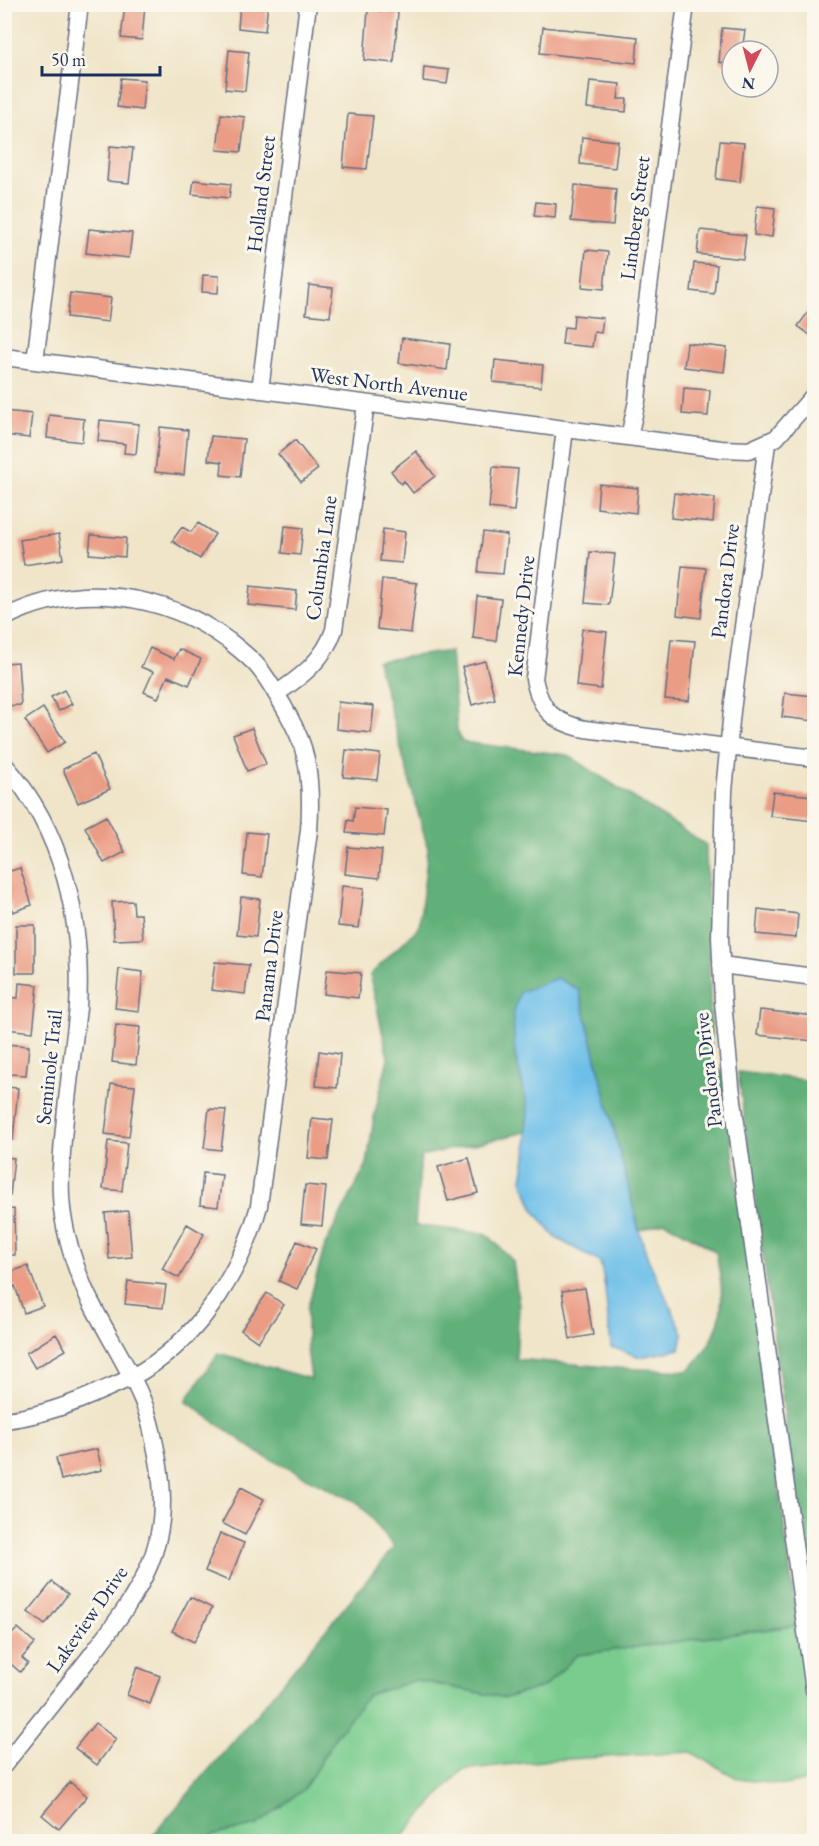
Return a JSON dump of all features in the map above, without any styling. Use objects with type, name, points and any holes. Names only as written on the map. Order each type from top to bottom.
[{"type":"street","points":[[35,361],[80,4]]},
{"type":"street","name":"Holland Street","points":[[260,390],[308,4]]},
{"type":"street","name":"Lindberg Street","points":[[629,437],[637,401],[645,318],[686,4]]},
{"type":"street","name":"West North Avenue","points":[[4,357],[721,449],[749,450],[767,443]]},
{"type":"street","points":[[767,443],[776,438],[814,395]]},
{"type":"street","name":"Columbia Lane","points":[[276,694],[311,668],[330,642],[334,630],[366,404]]},
{"type":"street","name":"Kennedy Drive","points":[[565,429],[534,679],[537,693],[550,713],[561,722],[585,729],[814,758]]},
{"type":"street","name":"Pandora Drive","points":[[767,443],[728,748],[722,833],[721,965],[732,1086],[814,1690]]},
{"type":"street","name":"Panama Drive","points":[[4,618],[60,599],[102,596],[141,599],[188,615],[220,634],[259,668],[293,724],[303,749],[311,808],[260,1206],[240,1260],[222,1292],[185,1337],[132,1377],[67,1406],[40,1414],[4,1420]]},
{"type":"street","name":"Seminole Trail","points":[[4,764],[36,808],[49,832],[73,906],[80,984],[60,1176],[63,1214],[76,1267],[86,1292],[132,1377]]},
{"type":"street","points":[[721,965],[814,977]]},
{"type":"street","name":"Lakeview Drive","points":[[4,1765],[124,1613],[146,1575],[154,1555],[162,1522],[162,1479],[148,1415],[132,1377]]},
{"type":"green space","points":[[451,651],[457,730],[462,742],[568,755],[706,845],[712,1070],[722,1071],[798,1628],[793,1626],[577,1655],[545,1686],[505,1698],[416,1680],[368,1695],[336,1736],[304,1789],[257,1825],[211,1836],[208,1841],[147,1842],[260,1710],[394,1547],[360,1504],[260,1454],[186,1401],[218,1353],[311,1379],[307,1348],[307,1310],[325,1245],[367,1164],[374,1117],[388,1058],[370,975],[419,927],[428,849],[377,661]],"holes":[[[579,990],[639,1230],[665,1222],[716,1252],[722,1302],[720,1316],[710,1343],[688,1371],[618,1368],[516,1359],[519,1306],[513,1261],[487,1234],[415,1225],[421,1156],[527,1132],[528,1106],[515,1054]]]},
{"type":"green space","points":[[738,1072],[814,1081],[814,1632]]},
{"type":"green space","points":[[793,1626],[798,1628],[814,1745],[814,1779],[784,1785],[739,1779],[691,1752],[550,1760],[462,1770],[398,1841],[208,1842],[211,1836],[257,1825],[304,1789],[336,1736],[367,1695],[416,1680],[505,1698],[545,1686],[577,1655]]},
{"type":"water","points":[[557,978],[579,990],[639,1231],[648,1259],[683,1333],[680,1349],[640,1357],[611,1347],[600,1262],[556,1238],[535,1212],[522,1180],[526,1157],[528,1106],[515,1054],[513,1015],[520,992]]},
{"type":"building","points":[[125,4],[145,4],[142,40],[121,38]]},
{"type":"building","points":[[240,4],[268,4],[265,31],[238,28]]},
{"type":"building","points":[[368,10],[398,12],[394,63],[364,60]]},
{"type":"building","points":[[543,27],[638,37],[636,63],[540,53]]},
{"type":"building","points":[[722,28],[745,30],[744,39],[721,39]]},
{"type":"building","points":[[229,50],[249,52],[245,91],[225,89]]},
{"type":"building","points":[[424,67],[449,70],[447,84],[423,81]]},
{"type":"building","points":[[121,78],[145,80],[142,110],[117,107]]},
{"type":"building","points":[[590,81],[620,84],[618,99],[627,99],[626,112],[587,108]]},
{"type":"building","points":[[221,114],[245,117],[241,152],[217,150]]},
{"type":"building","points":[[348,114],[373,116],[367,169],[343,167]]},
{"type":"building","points":[[582,137],[618,141],[615,168],[580,164]]},
{"type":"building","points":[[720,141],[744,143],[740,182],[716,179]]},
{"type":"building","points":[[110,146],[133,148],[129,183],[107,181]]},
{"type":"building","points":[[194,180],[231,184],[229,198],[192,194]]},
{"type":"building","points":[[575,185],[616,189],[613,225],[571,221]]},
{"type":"building","points":[[536,202],[556,204],[555,218],[534,216]]},
{"type":"building","points":[[757,206],[775,208],[772,237],[754,235]]},
{"type":"building","points":[[89,229],[132,233],[129,258],[86,253]]},
{"type":"building","points":[[700,230],[746,235],[743,259],[697,254]]},
{"type":"building","points":[[586,250],[608,252],[604,289],[582,287]]},
{"type":"building","points":[[694,263],[717,265],[714,294],[691,291]]},
{"type":"building","points":[[203,275],[219,276],[218,293],[202,292]]},
{"type":"building","points":[[309,285],[333,288],[330,317],[306,314]]},
{"type":"building","points":[[70,293],[111,298],[108,322],[67,317]]},
{"type":"building","points":[[814,304],[814,338],[798,326]]},
{"type":"building","points":[[574,315],[603,318],[601,333],[594,332],[592,347],[562,344],[564,327],[573,328]]},
{"type":"building","points":[[402,338],[450,344],[447,370],[399,363]]},
{"type":"building","points":[[687,343],[727,348],[724,372],[684,367]]},
{"type":"building","points":[[495,360],[543,365],[541,387],[493,382]]},
{"type":"building","points":[[684,388],[710,390],[708,416],[682,414]]},
{"type":"building","points":[[4,411],[32,414],[29,438],[4,435]]},
{"type":"building","points":[[49,415],[84,419],[82,442],[47,438]]},
{"type":"building","points":[[100,420],[139,424],[136,454],[124,453],[125,444],[98,441]]},
{"type":"building","points":[[160,427],[188,430],[184,475],[155,472]]},
{"type":"building","points":[[211,436],[244,439],[240,477],[221,475],[222,462],[208,460]]},
{"type":"building","points":[[295,440],[318,469],[301,482],[278,454]]},
{"type":"building","points":[[416,451],[435,476],[413,493],[404,481],[401,484],[391,471]]},
{"type":"building","points":[[493,467],[518,469],[514,511],[489,508]]},
{"type":"building","points":[[599,484],[638,488],[636,513],[597,508]]},
{"type":"building","points":[[674,493],[715,498],[713,522],[671,518]]},
{"type":"building","points":[[198,523],[215,534],[200,559],[172,541],[182,527],[191,532]]},
{"type":"building","points":[[285,526],[303,528],[300,555],[282,553]]},
{"type":"building","points":[[383,529],[405,532],[402,563],[380,561]]},
{"type":"building","points":[[483,532],[507,535],[503,574],[478,572]]},
{"type":"building","points":[[59,534],[63,559],[24,565],[20,540]]},
{"type":"building","points":[[91,535],[126,538],[125,557],[89,554]]},
{"type":"building","points":[[590,552],[615,554],[609,605],[585,603]]},
{"type":"building","points":[[682,566],[706,568],[701,618],[677,615]]},
{"type":"building","points":[[382,579],[417,583],[411,633],[377,629]]},
{"type":"building","points":[[250,586],[297,591],[295,610],[248,605]]},
{"type":"building","points":[[477,596],[501,599],[496,641],[473,638]]},
{"type":"building","points":[[582,629],[607,632],[601,689],[576,686]]},
{"type":"building","points":[[671,639],[695,641],[689,701],[665,699]]},
{"type":"building","points":[[150,648],[174,659],[179,649],[201,659],[189,685],[168,676],[158,698],[144,692],[153,672],[141,667]]},
{"type":"building","points":[[485,661],[495,699],[472,705],[462,667]]},
{"type":"building","points":[[18,662],[21,705],[4,706],[4,663]]},
{"type":"building","points":[[64,690],[72,704],[59,711],[51,697]]},
{"type":"building","points":[[785,693],[814,696],[814,721],[782,717]]},
{"type":"building","points":[[338,702],[374,706],[371,733],[336,729]]},
{"type":"building","points":[[43,708],[65,742],[47,753],[25,720]]},
{"type":"building","points":[[252,728],[266,764],[247,771],[233,735]]},
{"type":"building","points":[[346,750],[380,754],[377,780],[343,777]]},
{"type":"building","points":[[94,754],[110,789],[78,803],[63,769]]},
{"type":"building","points":[[773,792],[814,796],[814,821],[770,816]]},
{"type":"building","points":[[355,807],[387,810],[384,836],[346,833],[348,820],[353,821]]},
{"type":"building","points":[[106,816],[125,852],[104,863],[85,827]]},
{"type":"building","points":[[247,832],[267,834],[262,877],[243,875]]},
{"type":"building","points":[[348,847],[382,850],[379,878],[345,874]]},
{"type":"building","points":[[20,868],[32,905],[13,912],[4,887],[4,873]]},
{"type":"building","points":[[342,886],[364,888],[359,928],[338,926]]},
{"type":"building","points":[[241,897],[260,899],[256,937],[237,935]]},
{"type":"building","points":[[133,901],[134,914],[141,914],[143,939],[114,940],[112,902]]},
{"type":"building","points":[[758,909],[798,914],[796,938],[756,934]]},
{"type":"building","points":[[16,925],[35,925],[35,973],[16,973]]},
{"type":"building","points":[[215,962],[249,965],[245,994],[211,990]]},
{"type":"building","points":[[119,969],[143,972],[139,1011],[115,1008]]},
{"type":"building","points":[[327,970],[361,973],[358,998],[324,994]]},
{"type":"building","points":[[19,983],[38,985],[33,1032],[5,1029],[6,997],[18,998]]},
{"type":"building","points":[[760,1010],[814,1016],[814,1041],[757,1035]]},
{"type":"building","points":[[116,1025],[140,1027],[136,1065],[112,1062]]},
{"type":"building","points":[[5,1044],[29,1046],[26,1075],[9,1074],[10,1067],[5,1066]]},
{"type":"building","points":[[319,1051],[340,1054],[337,1088],[316,1086]]},
{"type":"building","points":[[111,1084],[135,1086],[129,1137],[105,1134]]},
{"type":"building","points":[[4,1087],[18,1088],[13,1140],[4,1139]]},
{"type":"building","points":[[209,1109],[226,1110],[221,1150],[204,1148]]},
{"type":"building","points":[[312,1118],[333,1120],[328,1160],[308,1158]]},
{"type":"building","points":[[108,1141],[127,1143],[122,1191],[103,1189]]},
{"type":"building","points":[[4,1157],[14,1158],[10,1196],[4,1195]]},
{"type":"building","points":[[469,1158],[478,1193],[448,1201],[438,1167]]},
{"type":"building","points":[[203,1173],[222,1175],[218,1207],[200,1205]]},
{"type":"building","points":[[305,1185],[326,1187],[322,1226],[301,1224]]},
{"type":"building","points":[[14,1209],[15,1255],[4,1255],[4,1210]]},
{"type":"building","points":[[128,1211],[132,1257],[109,1259],[105,1213]]},
{"type":"building","points":[[187,1224],[204,1234],[179,1278],[162,1269]]},
{"type":"building","points":[[297,1241],[316,1249],[297,1289],[279,1281]]},
{"type":"building","points":[[28,1266],[43,1306],[24,1313],[15,1286],[7,1289],[4,1274]]},
{"type":"building","points":[[128,1281],[166,1285],[163,1308],[125,1304]]},
{"type":"building","points":[[585,1288],[593,1335],[570,1339],[562,1291]]},
{"type":"building","points":[[267,1293],[284,1305],[258,1342],[241,1330]]},
{"type":"building","points":[[56,1334],[66,1350],[35,1368],[26,1353]]},
{"type":"building","points":[[97,1449],[102,1470],[61,1480],[56,1458]]},
{"type":"building","points":[[241,1487],[264,1499],[245,1535],[222,1523]]},
{"type":"building","points":[[220,1533],[244,1543],[229,1581],[205,1571]]},
{"type":"building","points":[[52,1582],[68,1594],[45,1625],[28,1612]]},
{"type":"building","points":[[190,1597],[212,1608],[194,1642],[172,1631]]},
{"type":"building","points":[[18,1628],[35,1643],[22,1658],[28,1663],[20,1672],[4,1658],[4,1642]]},
{"type":"building","points":[[137,1667],[160,1676],[150,1704],[127,1695]]},
{"type":"building","points":[[95,1723],[116,1739],[97,1765],[75,1748]]},
{"type":"building","points":[[70,1782],[87,1796],[59,1829],[42,1815]]}]
